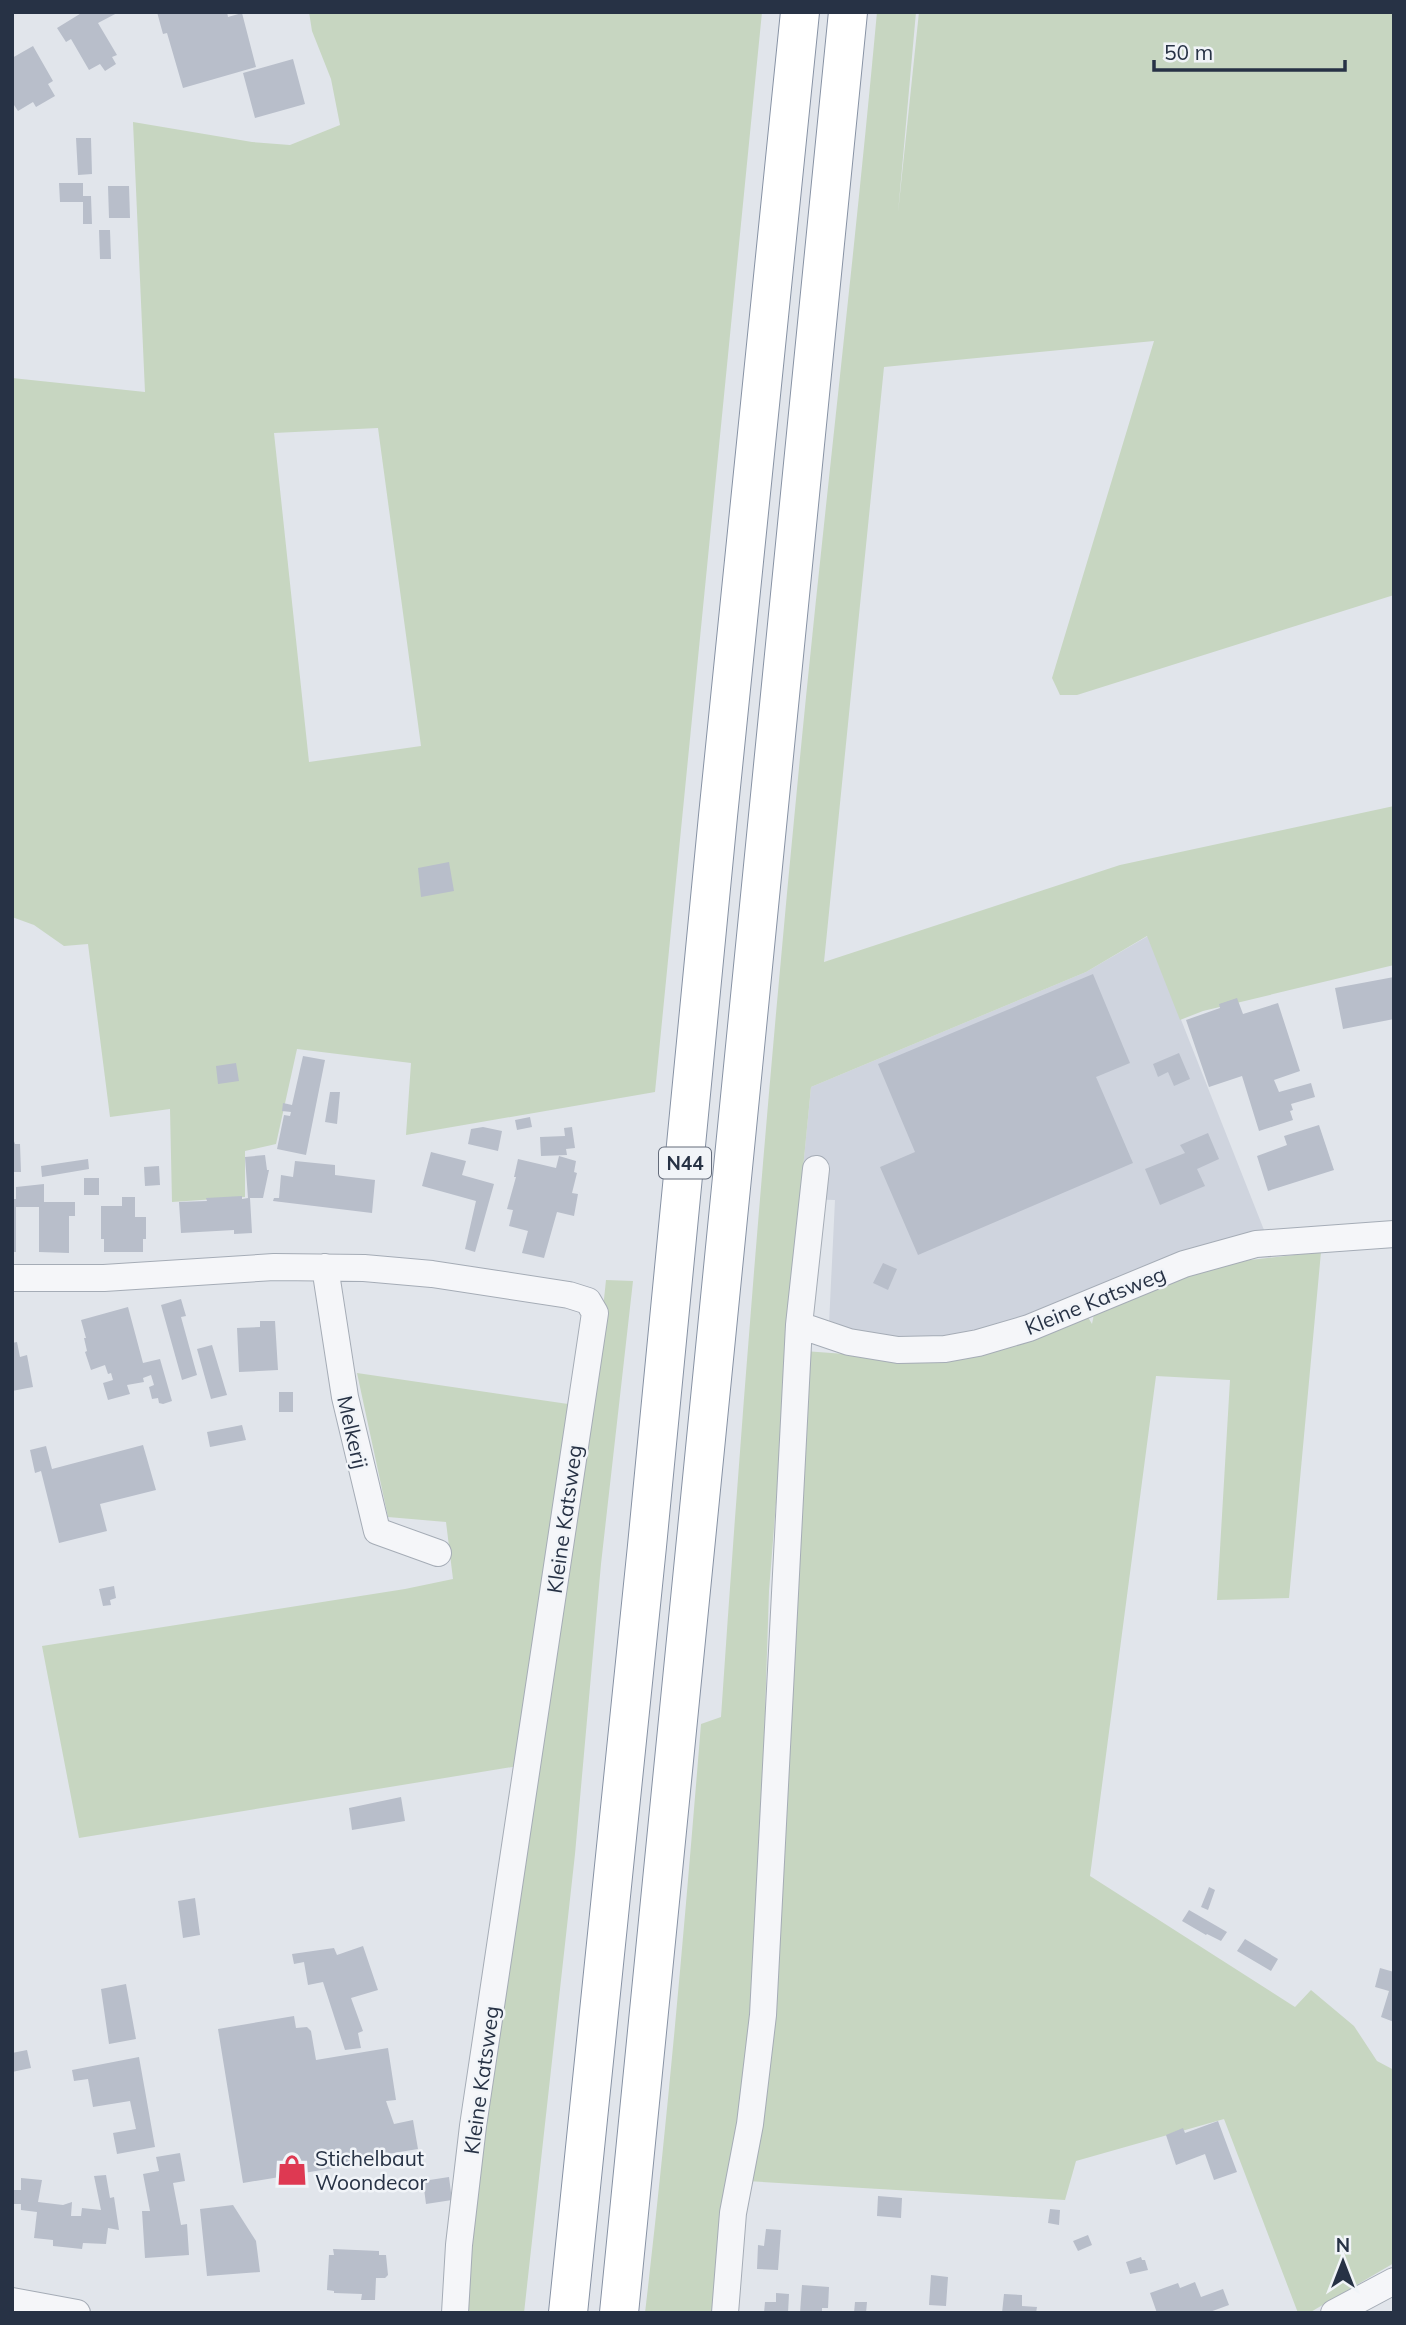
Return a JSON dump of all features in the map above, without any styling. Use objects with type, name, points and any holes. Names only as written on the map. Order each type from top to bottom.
[{"type":"highway","name":"N44","points":[[568,2313],[648,1546],[800,12]]},
{"type":"highway","name":"N44","points":[[619,2313],[848,12]]},
{"type":"street","points":[[725,2313],[733,2213],[750,2124],[763,2014],[799,1325],[816,1169]]},
{"type":"street","name":"Kleine Katsweg","points":[[799,1325],[849,1342],[898,1350],[945,1349],[978,1343],[1029,1328],[1184,1264],[1256,1244],[1394,1234]]},
{"type":"street","name":"Kleine Katsweg","points":[[12,1278],[104,1278],[274,1267],[325,1267],[432,1274],[569,1295],[588,1301],[595,1313],[474,2126],[459,2245],[455,2313]]},
{"type":"street","name":"Melkerij","points":[[325,1267],[345,1397],[377,1531],[438,1553]]},
{"type":"street","points":[[1334,2313],[1394,2281]]},
{"type":"street","points":[[12,2301],[77,2313]]},
{"type":"shaded area","points":[[1148,936],[1264,1230],[970,1335],[899,1341],[829,1324],[835,1200],[800,1199],[811,1087],[1086,972]]},
{"type":"green space","points":[[309,12],[762,12],[655,1092],[406,1135],[411,1063],[297,1049],[276,1144],[245,1151],[245,1197],[172,1202],[170,1109],[110,1117],[88,944],[64,946],[34,925],[12,917],[12,378],[145,392],[133,122],[252,142],[290,145],[340,125],[331,79],[312,31]],"holes":[[[378,428],[421,746],[309,762],[274,433]]]},
{"type":"green space","points":[[877,12],[916,12],[898,213],[919,12],[1394,12],[1394,595],[1077,695],[1060,695],[1052,678],[1154,341],[884,367],[824,962],[1120,865],[1394,806],[1394,965],[1203,1011],[1180,1020],[1147,936],[1086,972],[811,1087],[769,1591],[761,1837],[743,2117],[719,2313],[645,2313],[676,2019],[701,1724],[721,1717],[770,1079],[806,697]]},
{"type":"green space","points":[[1321,1252],[1289,1598],[1217,1600],[1230,1380],[1156,1376],[1090,1876],[1295,2007],[1311,1990],[1354,2026],[1377,2061],[1394,2070],[1394,2263],[1309,2313],[1298,2313],[1224,2119],[1076,2161],[1065,2200],[747,2181],[804,1351],[928,1360],[1085,1312],[1092,1324],[1094,1314],[1172,1279],[1241,1261]]},
{"type":"green space","points":[[606,1280],[633,1281],[601,1564],[575,1854],[524,2313],[465,2313],[489,2099],[599,1347]]},
{"type":"green space","points":[[357,1373],[575,1405],[518,1766],[79,1838],[42,1646],[405,1589],[453,1579],[446,1522],[388,1517]]},
{"type":"building","points":[[83,12],[119,12],[98,23],[117,55],[112,57],[116,64],[105,71],[100,64],[89,70],[71,39],[66,42],[57,28]]},
{"type":"building","points":[[157,12],[227,12],[228,17],[242,13],[256,67],[183,88],[167,33],[163,34]]},
{"type":"building","points":[[33,46],[53,81],[48,84],[55,96],[36,107],[33,102],[18,111],[12,102],[12,58]]},
{"type":"building","points":[[293,59],[305,104],[255,118],[243,73]]},
{"type":"building","points":[[76,138],[91,138],[92,174],[78,175]]},
{"type":"building","points":[[59,183],[83,183],[83,196],[91,196],[92,224],[83,224],[83,202],[60,202]]},
{"type":"building","points":[[108,186],[129,186],[130,218],[109,218]]},
{"type":"building","points":[[99,230],[110,230],[111,259],[100,259]]},
{"type":"building","points":[[449,862],[454,891],[421,897],[418,868]]},
{"type":"building","points":[[1093,974],[1130,1063],[1096,1077],[1133,1163],[918,1255],[880,1167],[915,1152],[878,1064]]},
{"type":"building","points":[[1394,977],[1394,1019],[1343,1029],[1335,988]]},
{"type":"building","points":[[1237,998],[1243,1014],[1278,1003],[1300,1071],[1274,1080],[1279,1092],[1311,1083],[1315,1097],[1291,1104],[1293,1120],[1259,1131],[1242,1076],[1209,1087],[1186,1020],[1220,1008],[1219,1004]]},
{"type":"building","points":[[1179,1053],[1190,1079],[1174,1086],[1168,1072],[1158,1077],[1153,1064]]},
{"type":"building","points":[[303,1056],[325,1060],[306,1155],[277,1149],[284,1115],[290,1116],[291,1112],[282,1111],[283,1103],[292,1105]]},
{"type":"building","points":[[236,1063],[239,1081],[218,1084],[216,1066]]},
{"type":"building","points":[[330,1092],[340,1092],[337,1124],[325,1122]]},
{"type":"building","points":[[530,1117],[532,1127],[517,1130],[515,1120]]},
{"type":"building","points":[[1319,1125],[1334,1170],[1268,1191],[1257,1156],[1287,1145],[1284,1136]]},
{"type":"building","points":[[483,1127],[502,1131],[498,1151],[468,1144],[471,1129]]},
{"type":"building","points":[[572,1127],[575,1148],[566,1149],[567,1155],[541,1156],[540,1137],[565,1136],[564,1128]]},
{"type":"building","points":[[1208,1133],[1219,1159],[1197,1169],[1205,1186],[1160,1205],[1145,1169],[1185,1153],[1180,1145]]},
{"type":"building","points":[[12,1136],[15,1144],[20,1144],[21,1172],[12,1172]]},
{"type":"building","points":[[431,1152],[466,1161],[462,1175],[494,1184],[475,1252],[465,1249],[476,1201],[422,1186]]},
{"type":"building","points":[[265,1155],[269,1170],[263,1198],[250,1198],[252,1233],[234,1234],[234,1230],[181,1233],[179,1202],[207,1201],[206,1198],[248,1198],[245,1157]]},
{"type":"building","points":[[559,1156],[576,1161],[574,1172],[577,1173],[572,1193],[578,1194],[574,1216],[557,1212],[544,1258],[522,1253],[528,1231],[509,1226],[513,1210],[507,1209],[518,1159],[556,1168]]},
{"type":"building","points":[[88,1159],[89,1169],[42,1177],[41,1166]]},
{"type":"building","points":[[295,1161],[335,1165],[335,1175],[375,1180],[372,1213],[273,1201],[274,1198],[279,1198],[281,1175],[293,1177]]},
{"type":"building","points":[[159,1166],[160,1185],[145,1186],[144,1167]]},
{"type":"building","points":[[84,1178],[99,1178],[99,1195],[84,1195]]},
{"type":"building","points":[[44,1184],[44,1202],[75,1202],[75,1216],[69,1216],[69,1253],[39,1252],[39,1207],[16,1207],[16,1252],[12,1252],[12,1199],[16,1199],[16,1187]]},
{"type":"building","points":[[122,1197],[135,1197],[135,1217],[146,1217],[143,1252],[104,1252],[104,1239],[101,1239],[101,1206],[122,1206]]},
{"type":"building","points":[[883,1263],[897,1269],[888,1290],[873,1283]]},
{"type":"building","points":[[181,1299],[186,1316],[181,1317],[197,1375],[182,1380],[161,1305]]},
{"type":"building","points":[[128,1307],[143,1363],[160,1359],[172,1401],[163,1404],[159,1403],[158,1398],[152,1399],[149,1387],[154,1385],[151,1375],[143,1378],[144,1382],[127,1385],[130,1394],[108,1400],[103,1383],[113,1380],[111,1373],[108,1374],[105,1365],[91,1370],[85,1352],[86,1338],[81,1320]]},
{"type":"building","points":[[260,1321],[275,1321],[278,1370],[239,1372],[237,1328],[260,1327]]},
{"type":"building","points":[[17,1342],[20,1357],[27,1355],[33,1387],[12,1391],[12,1343]]},
{"type":"building","points":[[212,1345],[227,1395],[211,1399],[197,1349]]},
{"type":"building","points":[[279,1392],[293,1392],[293,1412],[279,1412]]},
{"type":"building","points":[[242,1425],[246,1440],[210,1447],[207,1432]]},
{"type":"building","points":[[143,1445],[156,1490],[100,1504],[107,1531],[59,1543],[41,1471],[35,1473],[30,1450],[46,1446],[52,1469]]},
{"type":"building","points":[[114,1586],[116,1598],[110,1600],[111,1605],[103,1606],[99,1589]]},
{"type":"building","points":[[401,1797],[405,1821],[352,1830],[349,1808]]},
{"type":"building","points":[[1209,1887],[1215,1890],[1208,1910],[1201,1907]]},
{"type":"building","points":[[195,1898],[200,1935],[183,1938],[178,1901]]},
{"type":"building","points":[[1189,1910],[1227,1932],[1221,1941],[1182,1921]]},
{"type":"building","points":[[1245,1939],[1278,1959],[1271,1971],[1237,1951]]},
{"type":"building","points":[[363,1946],[378,1990],[351,1998],[363,2031],[358,2033],[361,2048],[345,2050],[323,1982],[308,1985],[304,1962],[294,1964],[292,1954],[334,1948],[337,1955]]},
{"type":"building","points":[[1380,1968],[1394,1972],[1394,2022],[1381,2017],[1389,1991],[1375,1987]]},
{"type":"building","points":[[126,1984],[136,2039],[109,2044],[101,1989]]},
{"type":"building","points":[[294,2016],[296,2028],[307,2027],[311,2031],[316,2060],[388,2048],[396,2100],[386,2101],[394,2124],[413,2120],[418,2149],[351,2160],[352,2165],[243,2183],[218,2029]]},
{"type":"building","points":[[27,2050],[31,2068],[12,2072],[12,2053]]},
{"type":"building","points":[[139,2057],[155,2147],[117,2154],[113,2133],[136,2129],[130,2101],[93,2107],[88,2079],[74,2081],[72,2070]]},
{"type":"building","points":[[1218,2121],[1237,2172],[1214,2180],[1205,2154],[1176,2165],[1166,2135],[1183,2128],[1185,2133]]},
{"type":"building","points":[[180,2153],[185,2181],[173,2183],[181,2225],[187,2224],[189,2255],[145,2258],[142,2211],[150,2211],[143,2174],[159,2171],[156,2157]]},
{"type":"building","points":[[106,2175],[110,2198],[114,2197],[119,2230],[108,2228],[106,2244],[83,2243],[82,2249],[53,2246],[53,2240],[34,2238],[37,2212],[21,2210],[21,2204],[12,2204],[12,2190],[21,2190],[21,2178],[42,2180],[38,2202],[63,2205],[72,2202],[71,2216],[81,2216],[82,2208],[101,2210],[94,2176]]},
{"type":"building","points":[[449,2177],[452,2200],[426,2204],[423,2181]]},
{"type":"building","points":[[878,2196],[902,2198],[901,2218],[877,2216]]},
{"type":"building","points":[[233,2205],[256,2241],[260,2272],[207,2276],[200,2209]]},
{"type":"building","points":[[1050,2209],[1060,2210],[1059,2225],[1048,2223]]},
{"type":"building","points":[[766,2229],[781,2230],[778,2270],[757,2269],[758,2245],[764,2246]]},
{"type":"building","points":[[1088,2235],[1092,2245],[1078,2251],[1073,2241]]},
{"type":"building","points":[[333,2249],[379,2251],[379,2255],[386,2255],[388,2275],[385,2278],[376,2278],[375,2300],[361,2300],[362,2294],[334,2293],[327,2290],[329,2255],[334,2255]]},
{"type":"building","points":[[1141,2257],[1148,2270],[1130,2274],[1126,2262]]},
{"type":"building","points":[[931,2275],[948,2277],[946,2306],[929,2305]]},
{"type":"building","points":[[1195,2282],[1201,2297],[1223,2289],[1229,2305],[1207,2313],[1157,2313],[1150,2293],[1178,2283],[1180,2288]]},
{"type":"building","points":[[802,2285],[829,2287],[828,2308],[822,2308],[822,2313],[800,2313]]},
{"type":"building","points":[[776,2293],[789,2294],[788,2313],[764,2313],[765,2302],[776,2302]]},
{"type":"building","points":[[1004,2294],[1022,2295],[1022,2306],[1037,2307],[1036,2313],[1002,2313]]},
{"type":"building","points":[[855,2302],[867,2302],[866,2313],[854,2313]]},
{"type":"place","name":"Stichelbaut Woondecor","points":[[292,2170]]}]
